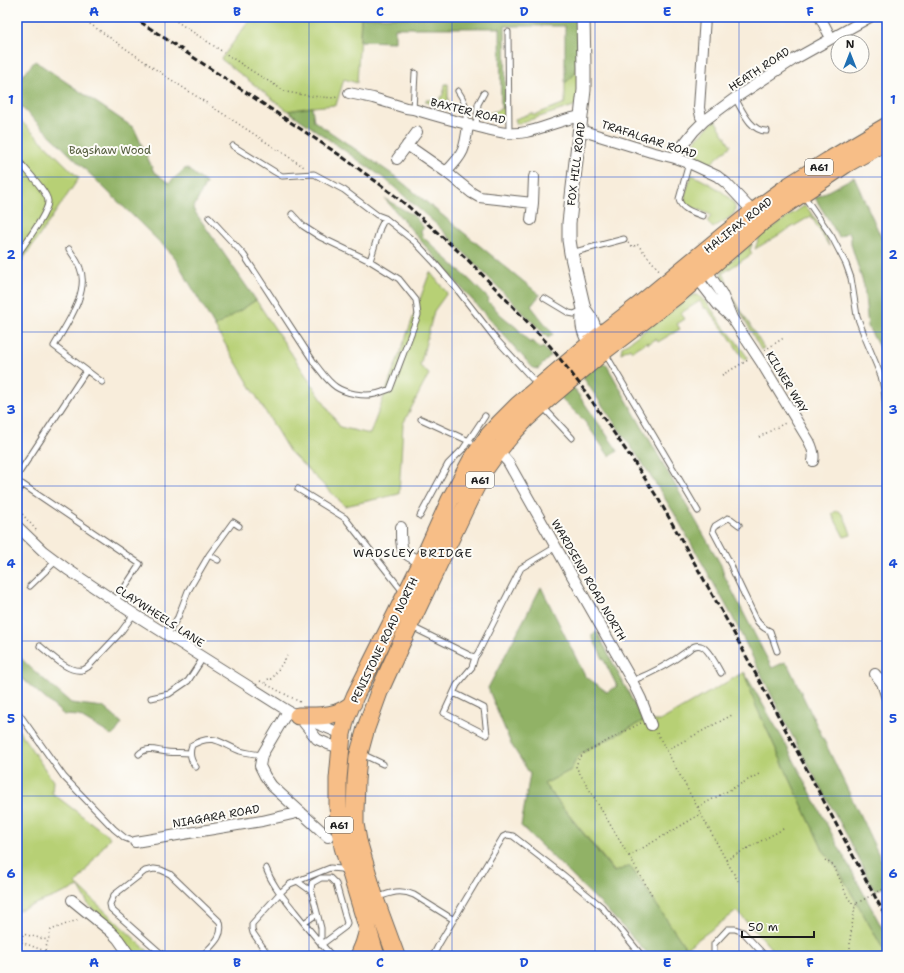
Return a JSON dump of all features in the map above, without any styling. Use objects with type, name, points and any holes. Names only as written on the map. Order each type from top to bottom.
[{"type":"highway","name":"HALIFAX ROAD","points":[[597,344],[680,293],[698,270],[758,217],[790,185],[887,126]]},
{"type":"highway","name":"HALIFAX ROAD","points":[[758,217],[782,207],[846,164],[887,141]]},
{"type":"highway","name":"HALIFAX ROAD","points":[[597,344],[638,306],[669,281],[698,270]]},
{"type":"highway","name":"PENISTONE ROAD NORTH","points":[[396,956],[375,899],[358,841],[355,824],[356,781],[350,744],[344,724],[382,642],[413,598],[429,566],[469,500],[485,470],[498,451],[526,419],[543,396],[597,344]]},
{"type":"highway","name":"PENISTONE ROAD NORTH","points":[[429,566],[450,500],[471,461],[474,444],[489,435],[518,405],[543,396]]},
{"type":"highway","points":[[474,444],[492,446],[498,451]]},
{"type":"highway","name":"PENISTONE ROAD NORTH","points":[[376,956],[343,847],[340,829],[337,785],[350,744],[367,724],[379,692],[409,626],[413,598]]},
{"type":"highway","points":[[296,710],[327,716],[338,713],[353,703]]},
{"type":"highway","points":[[358,956],[364,944],[368,930]]},
{"type":"street","name":"FOX HILL ROAD","points":[[583,17],[584,83],[582,116],[569,223],[569,240],[584,309],[591,319],[597,344]]},
{"type":"street","points":[[704,121],[699,108],[705,17]]},
{"type":"street","points":[[820,17],[830,36]]},
{"type":"street","name":"HEATH ROAD","points":[[838,34],[870,17]]},
{"type":"street","name":"HEATH ROAD","points":[[675,158],[683,145],[704,121],[735,98],[793,60],[830,39]]},
{"type":"street","name":"BAXTER ROAD","points":[[349,93],[374,98],[501,133],[525,132],[570,118],[582,116]]},
{"type":"street","points":[[446,172],[456,162],[463,151],[470,125]]},
{"type":"street","name":"TRAFALGAR ROAD","points":[[580,130],[675,158],[717,176],[726,183],[758,217]]},
{"type":"street","points":[[397,159],[417,132]]},
{"type":"street","points":[[407,145],[446,172],[472,193],[479,196],[533,203]]},
{"type":"street","points":[[531,220],[534,177]]},
{"type":"street","name":"KILNER WAY","points":[[698,270],[711,277],[722,294],[732,318],[761,362],[812,448],[814,458],[813,461]]},
{"type":"street","name":"WARDSEND ROAD NORTH","points":[[498,451],[508,462],[632,681],[641,699],[649,723]]},
{"type":"street","name":"CLAYWHEELS LANE","points":[[17,526],[43,551],[115,602],[203,658],[296,710],[350,744]]},
{"type":"street","points":[[401,527],[403,552],[429,566]]},
{"type":"street","points":[[875,674],[882,683],[887,698]]},
{"type":"street","points":[[296,710],[262,755],[260,766],[272,786],[328,837]]},
{"type":"street","name":"CLAYWHEELS LANE","points":[[296,710],[317,738],[328,744],[350,744]]},
{"type":"street","name":"NIAGARA ROAD","points":[[135,842],[262,821],[301,812]]},
{"type":"street","points":[[72,900],[110,931],[118,939],[130,956]]},
{"type":"lane","points":[[508,32],[509,133]]},
{"type":"lane","points":[[413,109],[415,73]]},
{"type":"lane","points":[[458,91],[464,100],[470,125]]},
{"type":"lane","points":[[470,125],[484,93]]},
{"type":"lane","points":[[735,98],[750,123],[756,129],[767,131]]},
{"type":"lane","points":[[233,146],[282,176],[308,173],[314,174],[344,190],[377,215],[385,218],[415,242],[433,261],[543,396],[547,410],[572,438]]},
{"type":"lane","points":[[17,159],[45,193],[48,202],[41,219],[17,254]]},
{"type":"lane","points":[[689,163],[679,199],[680,204],[683,207],[703,216]]},
{"type":"lane","points":[[802,193],[832,237],[846,264],[851,278],[857,316],[881,376],[884,389],[887,432]]},
{"type":"lane","points":[[209,217],[244,255],[315,364],[336,387],[361,395],[374,395],[390,389],[418,315],[416,300],[399,279],[370,261],[320,237],[303,226],[292,214]]},
{"type":"lane","points":[[370,261],[380,228],[385,218]]},
{"type":"lane","points":[[571,253],[624,239]]},
{"type":"lane","points":[[69,249],[80,268],[83,281],[81,293],[74,312],[54,346],[102,382]]},
{"type":"lane","points":[[544,298],[569,313],[574,314],[584,309]]},
{"type":"lane","points":[[597,344],[617,374],[698,511]]},
{"type":"lane","points":[[17,476],[86,371]]},
{"type":"lane","points":[[420,516],[448,464],[463,449],[474,444],[485,416]]},
{"type":"lane","points":[[420,419],[474,444]]},
{"type":"lane","points":[[17,493],[22,484],[140,564],[115,602]]},
{"type":"lane","points":[[298,489],[345,518],[413,598]]},
{"type":"lane","points":[[739,525],[728,518],[715,526],[713,531],[758,620],[762,627],[770,631],[777,651]]},
{"type":"lane","points":[[167,635],[178,617],[188,591],[209,555],[233,522],[238,526]]},
{"type":"lane","points":[[454,693],[484,708],[486,735],[444,713],[457,685],[472,667],[475,657],[521,568],[556,547]]},
{"type":"lane","points":[[209,555],[218,560]]},
{"type":"lane","points":[[30,586],[56,561]]},
{"type":"lane","points":[[40,646],[66,667],[73,670],[82,670],[88,667],[120,633],[134,614]]},
{"type":"lane","points":[[409,626],[475,657]]},
{"type":"lane","points":[[632,681],[652,673],[698,645],[707,650],[721,673]]},
{"type":"lane","points":[[151,698],[169,694],[188,681],[203,658]]},
{"type":"lane","points":[[17,711],[64,776],[114,828],[126,838],[135,842]]},
{"type":"lane","points":[[196,767],[192,763],[190,753],[192,745],[199,741],[216,740],[241,751],[262,755]]},
{"type":"lane","points":[[350,744],[382,764]]},
{"type":"lane","points":[[139,754],[141,752],[154,749],[165,752],[190,753]]},
{"type":"lane","points":[[434,956],[439,944],[503,837],[507,835],[513,836],[602,907],[642,956]]},
{"type":"lane","points":[[266,868],[280,893],[321,945],[332,956]]},
{"type":"lane","points":[[269,956],[253,933],[252,924],[280,893],[290,884],[330,868],[341,869],[352,876]]},
{"type":"lane","points":[[164,956],[112,909],[110,904],[114,895],[145,871],[154,869],[170,874],[220,922],[221,933],[217,940],[202,956]]},
{"type":"lane","points":[[321,878],[330,878],[336,884],[347,923],[345,927],[321,945],[321,928],[311,890],[312,883],[321,878]]},
{"type":"lane","points":[[297,881],[311,890]]},
{"type":"lane","points":[[375,899],[392,892],[408,892],[454,920]]},
{"type":"lane","points":[[304,923],[317,914]]},
{"type":"lane","points":[[718,956],[714,952],[714,944],[728,929],[735,929],[743,932],[765,956]]},
{"type":"path","points":[[80,17],[164,75],[305,167],[308,173]]},
{"type":"path","points":[[170,17],[286,92],[334,98],[349,93]]},
{"type":"path","points":[[624,239],[633,247],[637,244],[669,281]]},
{"type":"path","points":[[759,437],[807,409]]},
{"type":"path","points":[[266,684],[268,678],[272,679],[287,656]]},
{"type":"path","points":[[260,681],[266,684],[296,710]]},
{"type":"path","points":[[667,750],[732,715]]},
{"type":"path","points":[[652,895],[576,767],[578,760],[584,753],[649,723],[667,750],[738,881]]},
{"type":"path","points":[[698,807],[761,773]]},
{"type":"path","points":[[629,856],[701,814]]},
{"type":"path","points":[[726,860],[786,828]]},
{"type":"path","points":[[825,860],[834,866],[848,898],[855,906]]},
{"type":"path","points":[[850,956],[850,939],[855,906],[857,903],[887,887]]},
{"type":"path","points":[[45,951],[51,930],[77,920],[86,912]]},
{"type":"path","points":[[48,940],[23,934],[21,942],[45,951],[50,956]]},
{"type":"green space","points":[[252,17],[273,17],[276,19],[361,17],[357,83],[344,79],[336,105],[288,111],[221,59]]},
{"type":"green space","points":[[361,17],[577,17],[579,49],[575,74],[565,83],[565,26],[505,26],[506,107],[501,108],[500,28],[395,28],[395,42],[360,41]]},
{"type":"green space","points":[[579,49],[579,88],[574,106],[517,124],[515,119],[532,113],[534,115],[565,103],[565,83],[575,74]]},
{"type":"green space","name":"Bagshaw Wood","points":[[35,61],[134,128],[154,172],[169,183],[186,168],[206,183],[193,209],[256,300],[215,327],[173,255],[17,103],[17,82]]},
{"type":"green space","points":[[445,84],[448,84],[448,109],[426,102],[426,100],[439,100],[443,94]]},
{"type":"green space","points":[[312,107],[314,121],[392,174],[540,295],[531,306],[553,334],[548,338],[436,224],[385,179],[288,111]]},
{"type":"green space","points":[[506,107],[505,120],[480,117],[481,116]]},
{"type":"green space","points":[[17,117],[79,178],[17,268]]},
{"type":"green space","points":[[715,120],[731,146],[707,167],[687,157],[697,138]]},
{"type":"green space","points":[[692,175],[720,190],[732,202],[735,208],[732,215],[713,228],[707,222],[711,215],[685,204],[685,194]]},
{"type":"green space","points":[[854,177],[886,248],[887,362],[868,327],[864,286],[851,244],[851,236],[849,232],[839,237],[815,198]]},
{"type":"green space","points":[[385,199],[413,215],[424,228],[421,231],[423,237],[473,283],[489,299],[488,301],[501,315],[517,328],[530,343],[533,341],[540,349],[543,347],[551,356],[538,369],[533,368]]},
{"type":"green space","points":[[804,206],[808,209],[825,232],[829,246],[811,216],[755,249],[760,236]]},
{"type":"green space","points":[[751,244],[750,250],[752,254],[723,273],[729,291],[764,348],[761,350],[727,289],[721,274],[725,266]]},
{"type":"green space","points":[[430,272],[447,293],[434,311],[420,366],[429,374],[403,424],[399,494],[345,506],[289,451],[215,327],[256,300],[340,427],[370,434]]},
{"type":"green space","points":[[693,295],[698,295],[709,305],[720,322],[748,358],[744,360],[728,335],[708,309],[704,308],[700,301],[681,313],[685,319],[677,324],[680,329],[658,342],[656,339],[648,344],[647,342],[632,351],[630,348],[621,353],[622,347]]},
{"type":"green space","points":[[597,364],[606,364],[721,565],[724,575],[772,668],[785,662],[788,665],[887,872],[887,887],[874,890],[850,841],[788,728],[732,616],[674,513],[643,464],[582,376]]},
{"type":"green space","points":[[573,387],[618,451],[609,456],[585,422],[560,397]]},
{"type":"green space","points":[[839,511],[843,515],[851,535],[844,537],[832,514]]},
{"type":"green space","points":[[541,587],[585,676],[607,692],[617,686],[591,635],[597,632],[643,721],[582,753],[576,759],[571,770],[544,784],[614,872],[630,866],[686,948],[675,956],[650,956],[603,906],[521,826],[530,774],[511,744],[488,688]]},
{"type":"green space","points":[[17,654],[71,703],[103,707],[122,723],[113,736],[79,716],[64,715],[17,674]]},
{"type":"green space","points":[[744,672],[755,704],[823,850],[839,871],[887,956],[778,956],[737,911],[686,948],[630,866],[615,872],[544,784],[571,770],[576,759],[582,753],[643,721],[660,721]]},
{"type":"green space","points":[[744,672],[784,741],[887,937],[887,956],[839,871],[823,850],[755,704]]},
{"type":"green space","points":[[17,728],[53,781],[52,793],[110,837],[76,884],[153,956],[138,956],[88,904],[79,887],[17,911]]},
{"type":"railway","points":[[133,17],[341,156],[409,207],[467,259],[550,346],[582,387],[659,500],[730,626],[887,919]]},
{"type":"district","name":"WADSLEY BRIDGE","points":[[413,553]]}]
